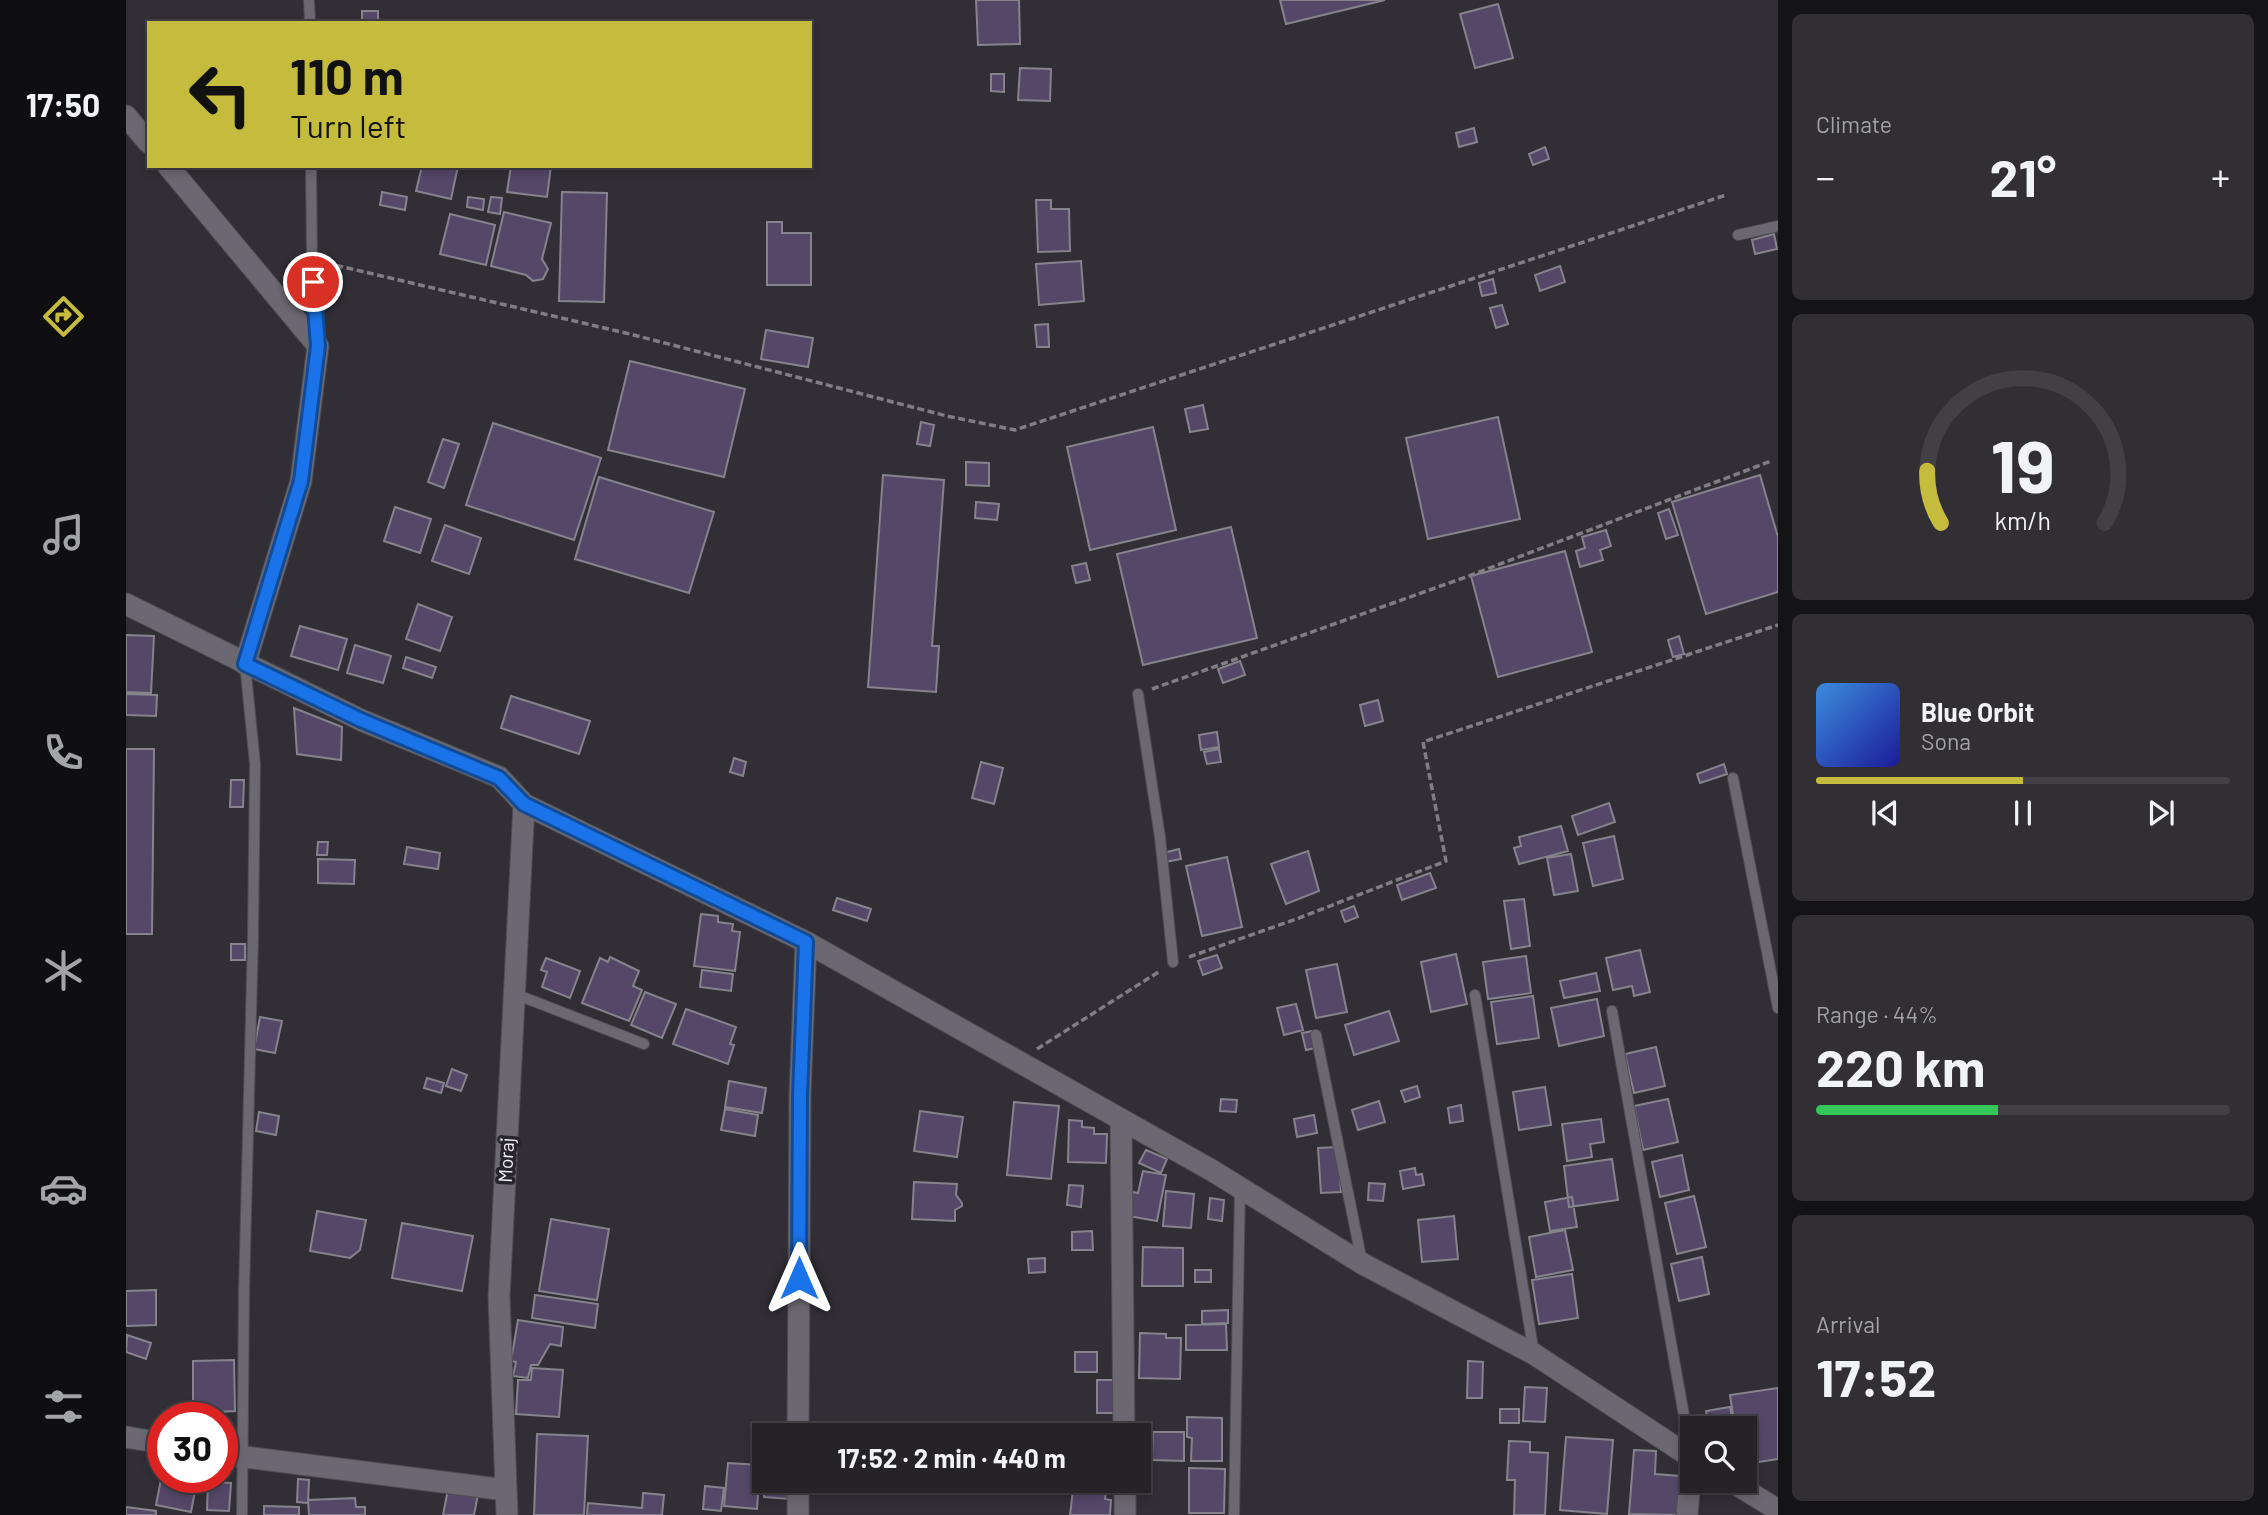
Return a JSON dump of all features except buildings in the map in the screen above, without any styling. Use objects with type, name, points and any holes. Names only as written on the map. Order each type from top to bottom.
[{"type":"street","points":[[126,116],[147,141]]},
{"type":"street","points":[[170,168],[318,346],[301,481],[245,664]]},
{"type":"street","points":[[126,604],[361,720],[499,778],[524,804],[806,942],[1240,1187],[1363,1264],[1534,1354],[1680,1450]]},
{"type":"street","name":"Moraj","points":[[507,1515],[499,1297],[524,804]]},
{"type":"street","points":[[798,1423],[800,1095],[806,942]]},
{"type":"street","points":[[1121,1121],[1124,1423]]},
{"type":"street","points":[[126,1437],[147,1440]]},
{"type":"street","points":[[238,1457],[506,1490]]},
{"type":"street","points":[[798,1493],[798,1515]]},
{"type":"street","points":[[1125,1493],[1125,1515]]},
{"type":"street","points":[[1687,1515],[1689,1493]]},
{"type":"street","points":[[1750,1493],[1778,1510]]},
{"type":"lane","points":[[309,0],[310,21]]},
{"type":"lane","points":[[311,168],[312,260],[318,346]]},
{"type":"lane","points":[[1738,235],[1778,226]]},
{"type":"lane","points":[[234,1402],[255,764],[245,664]]},
{"type":"lane","points":[[1138,694],[1160,837],[1173,962]]},
{"type":"lane","points":[[1733,778],[1778,1008]]},
{"type":"lane","points":[[515,994],[644,1044]]},
{"type":"lane","points":[[1475,995],[1534,1354]]},
{"type":"lane","points":[[1612,1011],[1684,1416]]},
{"type":"lane","points":[[1316,1035],[1363,1264]]},
{"type":"lane","points":[[1234,1515],[1240,1187]]},
{"type":"lane","points":[[238,1491],[242,1515]]},
{"type":"path","points":[[312,260],[630,334],[947,416],[1016,430],[1726,195]]},
{"type":"path","points":[[1138,694],[1466,577],[1771,461]]},
{"type":"path","points":[[1017,1061],[1173,962],[1299,918],[1446,861],[1423,742],[1778,625]]},
{"type":"route","points":[[313,282],[318,346],[301,481],[245,664],[361,720],[499,778],[524,804],[806,942],[800,1095],[799,1278]]}]
